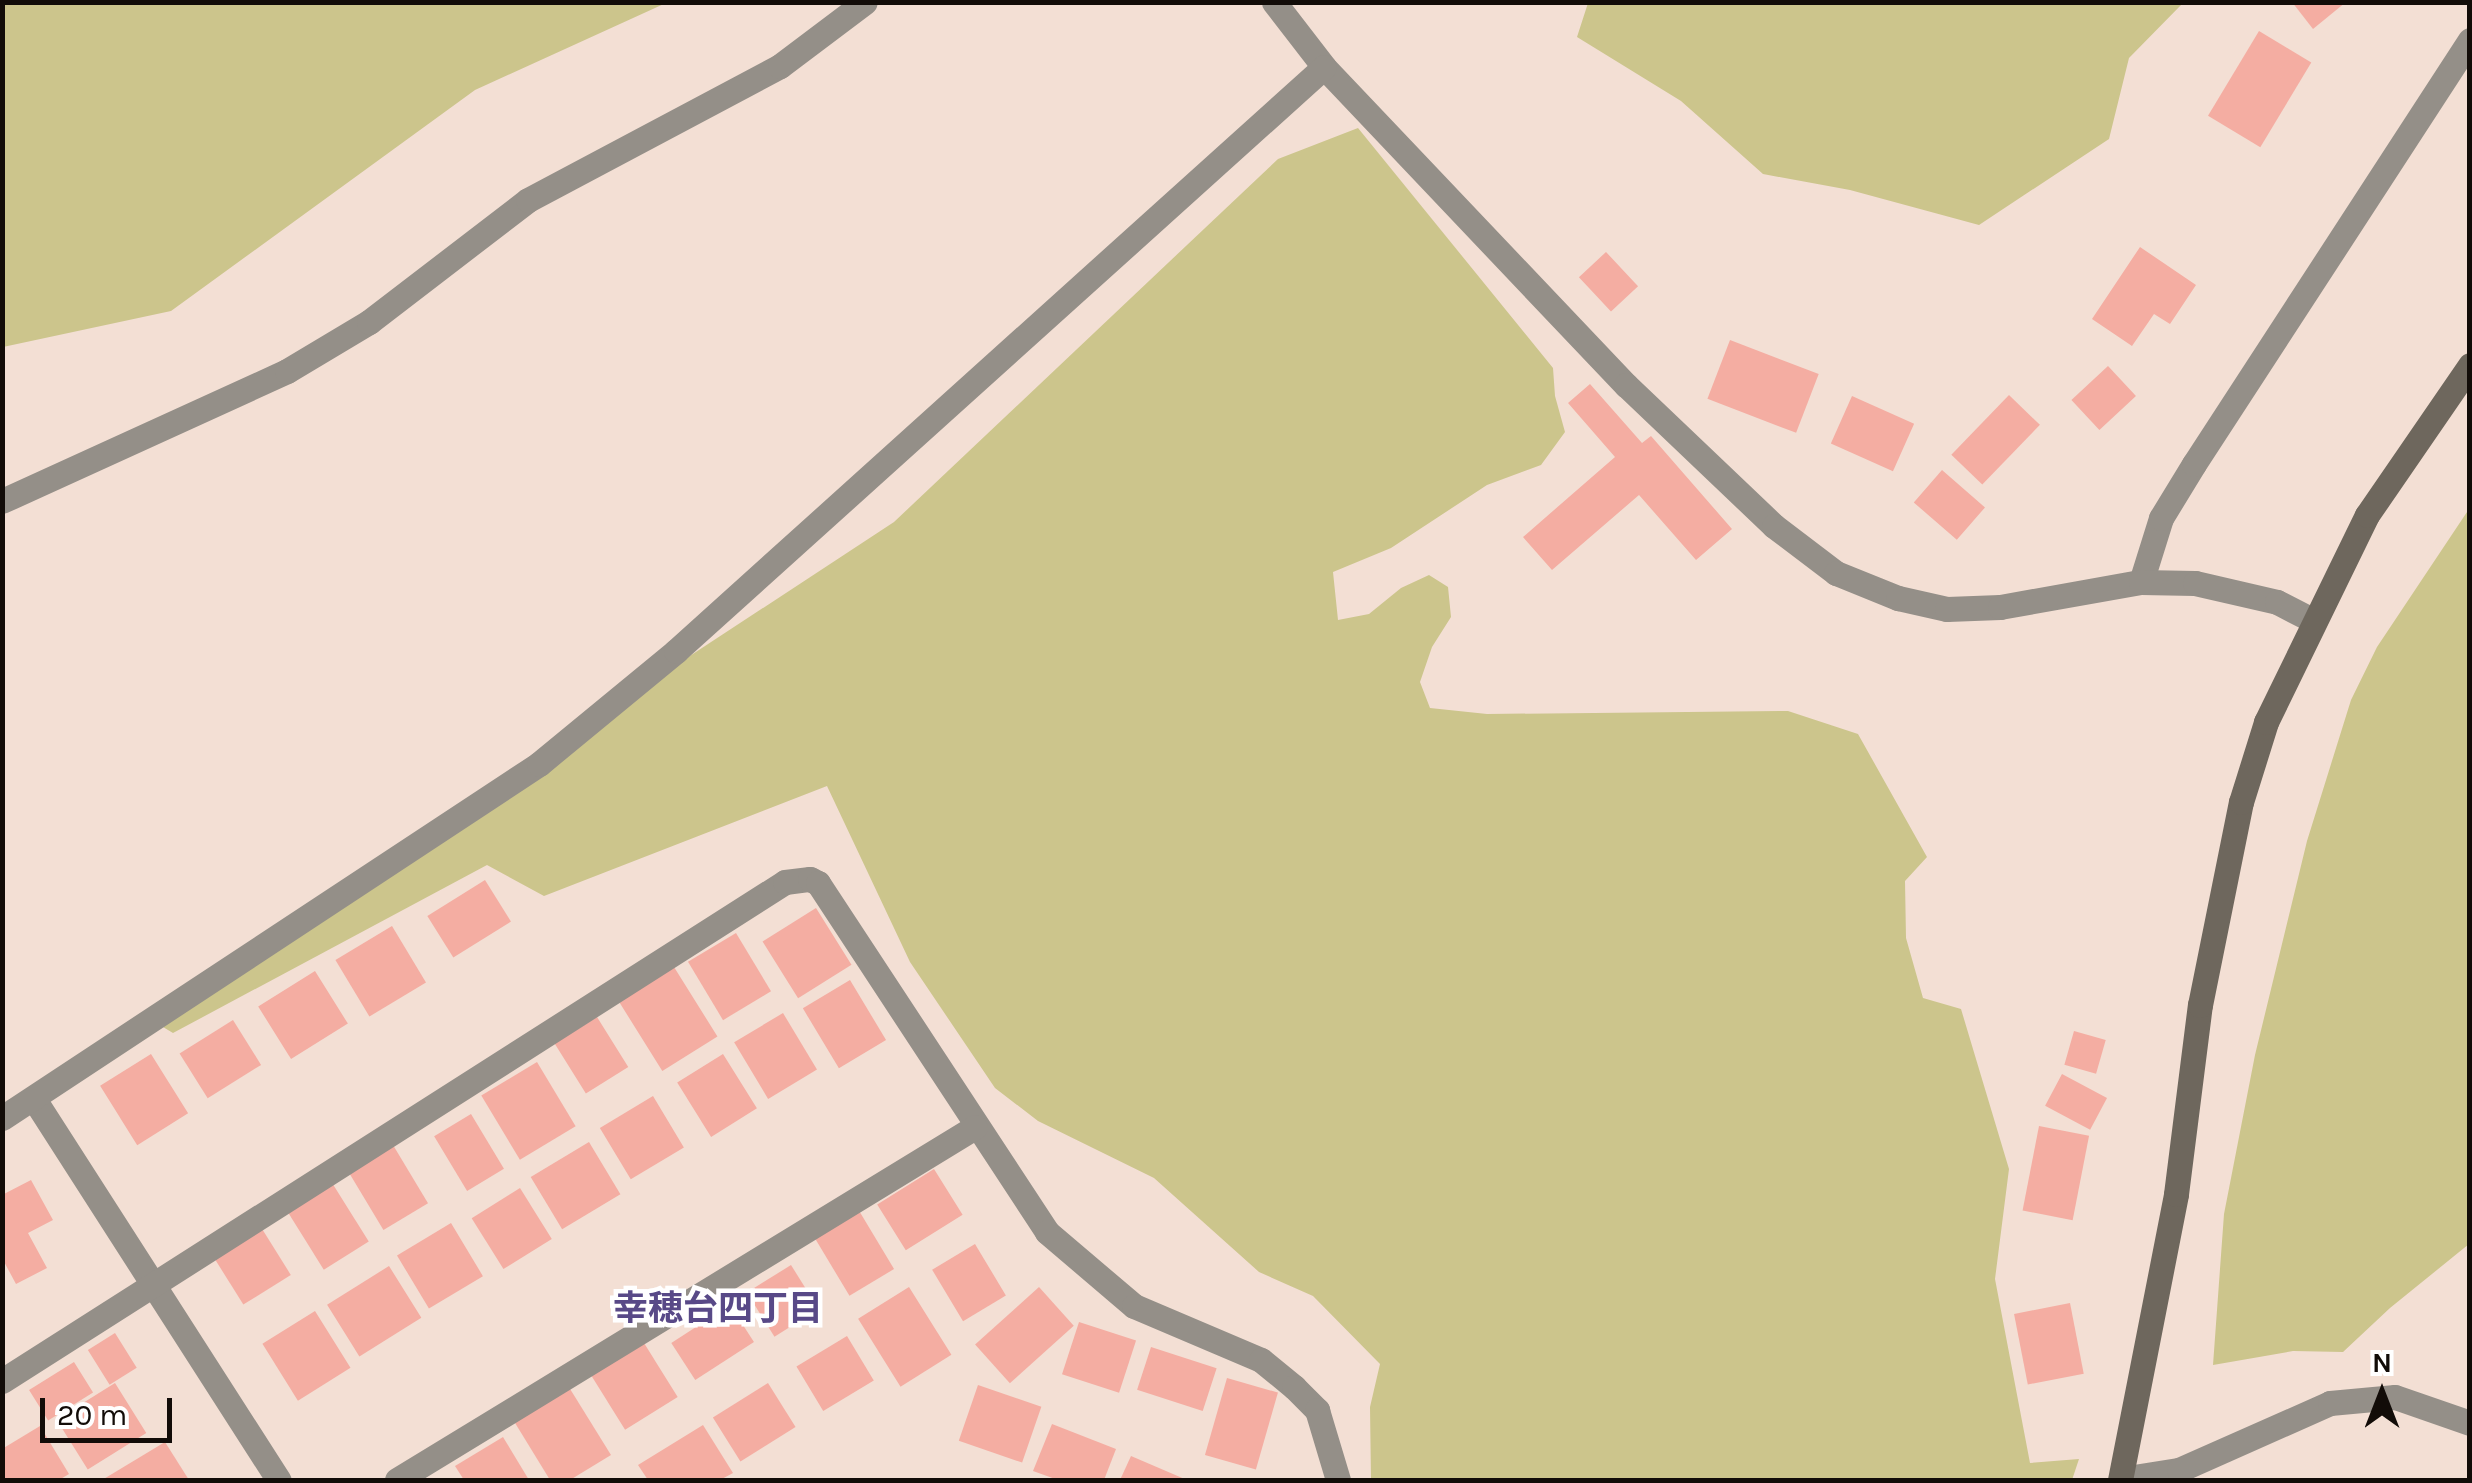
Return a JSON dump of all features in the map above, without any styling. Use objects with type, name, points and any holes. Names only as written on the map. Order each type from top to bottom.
[{"type":"main road","points":[[2121,1480],[2176,1194],[2200,1005],[2232,841],[2266,722],[2367,515],[2470,365]]},
{"type":"street","points":[[2,501],[286,372],[369,322],[528,200],[780,66],[865,2]]},
{"type":"street","points":[[1274,2],[1324,67],[1626,386],[1774,526],[1836,573],[1898,598],[1948,609],[2000,607],[2140,582],[2196,583],[2277,602],[2314,621]]},
{"type":"street","points":[[2140,582],[2161,518],[2470,40]]},
{"type":"street","points":[[2,1118],[539,764],[676,651],[1324,67]]},
{"type":"street","points":[[2,1381],[785,882],[802,879],[818,883],[974,1127],[1047,1232],[1134,1306],[1261,1360],[1294,1387],[1318,1410],[1338,1480]]},
{"type":"street","points":[[34,1099],[279,1480]]},
{"type":"street","points":[[396,1480],[974,1127]]},
{"type":"street","points":[[2121,1480],[2179,1470],[2330,1403],[2395,1397],[2470,1423]]},
{"type":"shaded area","points":[[1588,2],[2183,3],[2129,58],[2109,139],[1979,225],[1850,190],[1763,174],[1681,101],[1577,37]]},
{"type":"shaded area","points":[[2,3],[666,3],[475,90],[171,311],[3,347]]},
{"type":"shaded area","points":[[1358,128],[1553,368],[1555,396],[1565,432],[1541,465],[1487,485],[1391,548],[1333,572],[1338,620],[1369,614],[1401,588],[1429,575],[1448,587],[1451,617],[1432,647],[1420,682],[1430,708],[1487,714],[1788,711],[1858,734],[1927,857],[1905,881],[1906,938],[1923,998],[1961,1009],[2009,1169],[1995,1279],[2030,1463],[2079,1459],[2072,1480],[1371,1480],[1370,1407],[1380,1364],[1313,1296],[1259,1272],[1154,1178],[1038,1121],[995,1088],[910,962],[827,786],[544,896],[487,865],[173,1033],[143,1015],[894,522],[1278,159]]},
{"type":"shaded area","points":[[2469,509],[2469,1244],[2343,1352],[2293,1351],[2213,1365],[2224,1214],[2255,1055],[2307,841],[2351,700],[2377,647]]},
{"type":"building","points":[[2292,2],[2346,2],[2313,29]]},
{"type":"building","points":[[2259,31],[2311,62],[2260,147],[2208,116]]},
{"type":"building","points":[[2140,247],[2196,285],[2170,324],[2154,314],[2132,346],[2092,319]]},
{"type":"building","points":[[1606,252],[1638,286],[1611,312],[1579,277]]},
{"type":"building","points":[[1730,340],[1819,374],[1796,433],[1707,399]]},
{"type":"building","points":[[2108,366],[2136,396],[2099,430],[2071,400]]},
{"type":"building","points":[[1590,384],[1642,443],[1651,436],[1732,529],[1696,560],[1639,495],[1552,570],[1523,537],[1615,457],[1568,403]]},
{"type":"building","points":[[2009,395],[2040,425],[1982,485],[1951,455]]},
{"type":"building","points":[[1852,396],[1914,424],[1893,471],[1831,444]]},
{"type":"building","points":[[1942,470],[1985,507],[1957,540],[1914,502]]},
{"type":"building","points":[[485,880],[511,922],[453,958],[427,916]]},
{"type":"building","points":[[816,908],[852,965],[798,998],[763,941]]},
{"type":"building","points":[[392,926],[426,983],[369,1017],[335,960]]},
{"type":"building","points":[[736,933],[771,991],[723,1020],[688,962]]},
{"type":"building","points":[[674,967],[717,1037],[662,1071],[619,1001]]},
{"type":"building","points":[[315,971],[348,1024],[291,1059],[258,1007]]},
{"type":"building","points":[[850,980],[886,1040],[839,1068],[803,1008]]},
{"type":"building","points":[[783,1013],[817,1070],[768,1099],[734,1042]]},
{"type":"building","points":[[597,1017],[628,1067],[586,1094],[555,1043]]},
{"type":"building","points":[[233,1020],[261,1065],[208,1098],[180,1053]]},
{"type":"building","points":[[2074,1031],[2106,1040],[2096,1074],[2064,1065]]},
{"type":"building","points":[[151,1054],[188,1113],[137,1145],[100,1086]]},
{"type":"building","points":[[723,1054],[757,1108],[711,1137],[677,1083]]},
{"type":"building","points":[[537,1062],[576,1126],[520,1160],[481,1095]]},
{"type":"building","points":[[2062,1074],[2107,1098],[2090,1130],[2045,1106]]},
{"type":"building","points":[[653,1096],[684,1147],[631,1179],[600,1128]]},
{"type":"building","points":[[471,1114],[504,1169],[467,1191],[434,1136]]},
{"type":"building","points":[[2039,1126],[2089,1136],[2073,1220],[2023,1210]]},
{"type":"building","points":[[589,1142],[620,1194],[562,1229],[531,1177]]},
{"type":"building","points":[[393,1145],[428,1203],[383,1230],[348,1172]]},
{"type":"building","points":[[934,1169],[963,1215],[906,1250],[877,1205]]},
{"type":"building","points":[[329,1178],[369,1242],[324,1270],[284,1206]]},
{"type":"building","points":[[31,1180],[53,1220],[28,1233],[47,1268],[16,1284],[2,1258],[2,1195]]},
{"type":"building","points":[[520,1188],[552,1239],[503,1269],[472,1218]]},
{"type":"building","points":[[858,1209],[894,1269],[849,1296],[813,1236]]},
{"type":"building","points":[[451,1223],[483,1276],[429,1309],[397,1255]]},
{"type":"building","points":[[259,1224],[291,1275],[243,1305],[212,1254]]},
{"type":"building","points":[[975,1244],[1006,1295],[963,1321],[932,1270]]},
{"type":"building","points":[[791,1265],[819,1309],[774,1337],[747,1293]]},
{"type":"building","points":[[389,1266],[421,1318],[359,1356],[327,1305]]},
{"type":"building","points":[[909,1287],[951,1355],[901,1387],[858,1319]]},
{"type":"building","points":[[1039,1287],[1074,1326],[1010,1383],[975,1345]]},
{"type":"building","points":[[2070,1303],[2084,1374],[2028,1385],[2014,1314]]},
{"type":"building","points":[[730,1305],[754,1342],[695,1380],[671,1343]]},
{"type":"building","points":[[315,1311],[351,1368],[298,1401],[262,1344]]},
{"type":"building","points":[[1079,1322],[1136,1341],[1119,1393],[1062,1374]]},
{"type":"building","points":[[115,1333],[137,1368],[110,1385],[88,1350]]},
{"type":"building","points":[[639,1335],[678,1397],[625,1430],[586,1368]]},
{"type":"building","points":[[847,1336],[874,1381],[823,1411],[796,1366]]},
{"type":"building","points":[[1151,1347],[1217,1368],[1203,1411],[1137,1390]]},
{"type":"building","points":[[74,1362],[93,1393],[48,1421],[29,1390]]},
{"type":"building","points":[[1227,1378],[1278,1393],[1256,1470],[1205,1455]]},
{"type":"building","points":[[115,1383],[146,1433],[88,1470],[56,1420]]},
{"type":"building","points":[[768,1383],[796,1427],[740,1462],[713,1417]]},
{"type":"building","points":[[567,1384],[611,1455],[570,1480],[550,1480],[512,1418]]},
{"type":"building","points":[[978,1385],[1041,1407],[1022,1463],[959,1441]]},
{"type":"building","points":[[1052,1424],[1116,1449],[1104,1480],[1058,1480],[1033,1471]]},
{"type":"building","points":[[703,1425],[733,1473],[720,1480],[648,1480],[638,1465]]},
{"type":"building","points":[[40,1426],[69,1474],[59,1480],[2,1480],[2,1449]]},
{"type":"building","points":[[503,1437],[529,1480],[464,1480],[455,1466]]},
{"type":"building","points":[[165,1442],[189,1480],[102,1480]]},
{"type":"building","points":[[1131,1456],[1187,1480],[1120,1480]]},
{"type":"district","name":"幸穂台四丁目","points":[[718,1309]]}]
